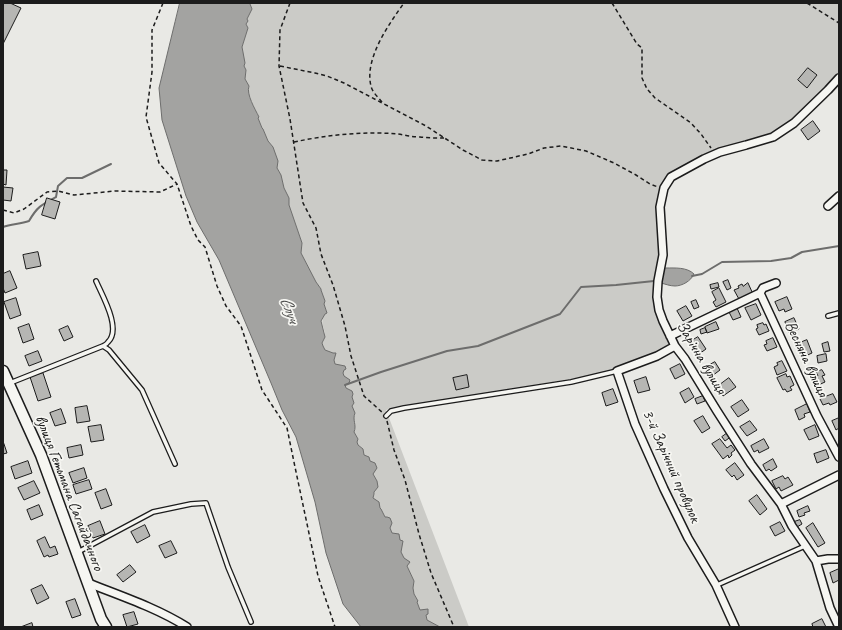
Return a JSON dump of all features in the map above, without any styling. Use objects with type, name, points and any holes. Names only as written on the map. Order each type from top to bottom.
[{"type":"main road","name":"вулиця Гетьмана Сагайдачного","points":[[3,371],[41,455],[101,619],[106,627]]},
{"type":"street","name":"Зарічна вулиця","points":[[839,78],[794,123],[773,137],[715,154],[671,176],[664,188],[660,207],[663,255],[658,281],[657,297],[661,316],[675,346],[685,359],[751,464],[781,504],[792,526],[816,561],[830,608],[839,627]]},
{"type":"street","points":[[828,206],[839,196]]},
{"type":"street","points":[[670,336],[760,293],[763,288],[776,283]]},
{"type":"street","name":"Весняна вулиця","points":[[760,293],[817,416],[839,457]]},
{"type":"street","points":[[617,371],[656,356],[675,346]]},
{"type":"street","name":"3-й Зарічний провулок","points":[[617,371],[635,424],[664,489],[688,538],[716,585],[736,627]]},
{"type":"street","points":[[781,504],[839,475]]},
{"type":"street","points":[[816,561],[839,559]]},
{"type":"street","points":[[88,583],[173,618],[187,627]]},
{"type":"lane","points":[[8,383],[110,342],[113,330],[112,316],[96,281]]},
{"type":"lane","points":[[828,316],[839,313]]},
{"type":"lane","points":[[103,346],[109,350],[142,390],[175,464]]},
{"type":"lane","points":[[386,416],[391,411],[404,408],[571,382],[617,371]]},
{"type":"lane","points":[[77,553],[153,512],[191,504],[206,503],[228,567],[251,622]]},
{"type":"lane","points":[[716,585],[805,546]]},
{"type":"path","points":[[163,3],[152,30],[152,72],[146,117],[159,163],[177,184],[198,240],[205,247],[216,286],[226,306],[241,326],[262,390],[287,428],[318,576],[335,627]]},
{"type":"path","points":[[290,3],[280,30],[279,66],[290,119],[303,203],[316,228],[321,254],[333,285],[345,326],[351,356],[364,396],[386,416],[394,450],[405,480],[429,567],[454,627]]},
{"type":"path","points":[[383,103],[371,88],[370,72],[375,51],[387,28],[404,3]]},
{"type":"path","points":[[612,3],[637,44],[642,48],[642,78],[647,89],[655,98],[691,123],[715,154]]},
{"type":"path","points":[[807,3],[839,23]]},
{"type":"path","points":[[279,66],[327,76],[344,83],[426,126],[463,150],[482,160],[497,161],[528,154],[544,148],[560,146],[586,151],[614,163],[650,184],[664,188]]},
{"type":"path","points":[[294,142],[318,137],[369,133],[399,134],[446,139]]},
{"type":"path","points":[[3,210],[14,213],[24,209],[47,192],[58,191],[74,195],[116,191],[160,192],[177,184]]},
{"type":"shaded area","points":[[250,3],[839,3],[839,78],[828,90],[773,137],[720,152],[671,176],[660,207],[663,255],[657,297],[675,346],[617,371],[386,410],[469,627],[440,627],[427,620],[426,615],[420,610],[418,601],[414,594],[414,581],[401,552],[400,540],[392,533],[381,509],[373,499],[377,481],[373,474],[370,461],[364,455],[363,449],[358,445],[358,439],[354,432],[355,429],[351,406],[352,391],[346,388],[343,373],[344,370],[335,364],[333,354],[325,350],[322,346],[325,338],[325,332],[322,321],[325,313],[327,312],[324,304],[325,301],[321,289],[301,253],[302,243],[289,205],[289,198],[277,168],[273,147],[268,141],[262,128],[250,97],[248,89],[249,86],[245,79],[246,70],[244,66],[242,47],[248,28],[247,18],[252,9]]},
{"type":"water","name":"Случ","points":[[180,3],[250,3],[252,9],[247,19],[248,21],[246,24],[248,28],[242,47],[245,63],[244,66],[246,70],[245,79],[249,86],[248,89],[253,106],[268,141],[273,147],[278,161],[277,168],[289,198],[289,205],[302,243],[301,253],[321,289],[325,301],[324,304],[327,313],[321,321],[325,337],[322,343],[325,350],[336,353],[334,360],[335,364],[345,366],[346,369],[343,373],[344,376],[350,380],[349,383],[345,385],[346,388],[352,391],[353,394],[352,397],[354,403],[352,406],[355,413],[354,432],[358,439],[357,442],[363,449],[364,455],[369,457],[370,461],[375,463],[377,468],[373,474],[377,481],[378,487],[374,492],[373,498],[379,502],[380,508],[385,517],[390,518],[392,523],[390,528],[392,533],[399,534],[400,540],[403,541],[401,552],[404,558],[410,562],[407,566],[414,581],[414,594],[418,601],[420,610],[428,609],[428,614],[426,615],[427,620],[440,627],[361,627],[343,604],[326,553],[315,502],[296,437],[282,410],[219,260],[197,222],[186,196],[162,120],[159,88]]},
{"type":"water","points":[[666,268],[684,269],[694,274],[689,281],[678,286],[673,286],[661,283],[662,270]]},
{"type":"building","points":[[4,3],[10,3],[21,8],[3,44],[3,5]]},
{"type":"building","points":[[808,68],[817,75],[807,88],[798,80]]},
{"type":"building","points":[[813,121],[820,131],[808,140],[801,130]]},
{"type":"building","points":[[3,170],[7,170],[6,185],[3,184]]},
{"type":"building","points":[[3,187],[13,188],[11,201],[3,200]]},
{"type":"building","points":[[47,198],[60,202],[55,219],[42,215]]},
{"type":"building","points":[[38,252],[41,266],[26,269],[23,255]]},
{"type":"building","points":[[10,271],[17,288],[5,293],[3,288],[3,274]]},
{"type":"building","points":[[728,280],[731,288],[727,290],[723,282]]},
{"type":"building","points":[[718,283],[719,287],[711,289],[710,285]]},
{"type":"building","points":[[748,283],[753,294],[740,301],[734,290],[739,288],[738,286],[742,284],[743,286]]},
{"type":"building","points":[[719,288],[726,302],[716,307],[713,302],[716,300],[712,292]]},
{"type":"building","points":[[787,297],[792,309],[785,312],[784,309],[779,311],[775,302]]},
{"type":"building","points":[[16,298],[21,315],[10,319],[4,302]]},
{"type":"building","points":[[696,300],[699,307],[694,309],[691,302]]},
{"type":"building","points":[[756,304],[761,315],[751,320],[745,308]]},
{"type":"building","points":[[686,306],[692,316],[683,321],[677,311]]},
{"type":"building","points":[[737,308],[741,317],[733,320],[729,312]]},
{"type":"building","points":[[794,318],[799,329],[789,333],[785,322]]},
{"type":"building","points":[[716,322],[719,329],[707,333],[705,327]]},
{"type":"building","points":[[763,323],[764,325],[766,324],[769,331],[759,335],[756,329],[758,328],[757,325]]},
{"type":"building","points":[[29,324],[34,339],[23,343],[18,328]]},
{"type":"building","points":[[68,326],[73,337],[64,341],[59,330]]},
{"type":"building","points":[[705,328],[707,332],[701,334],[700,330]]},
{"type":"building","points":[[698,337],[706,349],[699,354],[690,342]]},
{"type":"building","points":[[773,338],[777,347],[767,351],[764,345],[767,344],[766,341]]},
{"type":"building","points":[[807,340],[812,353],[801,358],[795,345]]},
{"type":"building","points":[[828,342],[830,351],[824,352],[822,344]]},
{"type":"building","points":[[38,351],[42,361],[29,366],[25,356]]},
{"type":"building","points":[[826,354],[827,361],[818,363],[817,356]]},
{"type":"building","points":[[782,361],[787,371],[777,375],[774,367],[778,365],[777,363]]},
{"type":"building","points":[[715,362],[720,370],[712,376],[706,367]]},
{"type":"building","points":[[680,364],[685,374],[675,379],[670,369]]},
{"type":"building","points":[[822,370],[825,375],[822,376],[825,382],[814,387],[811,379],[818,376],[816,372]]},
{"type":"building","points":[[43,373],[51,397],[38,401],[30,377]]},
{"type":"building","points":[[786,374],[787,377],[790,376],[794,385],[790,387],[792,390],[787,392],[785,389],[783,390],[777,378]]},
{"type":"building","points":[[467,375],[469,387],[456,390],[453,378]]},
{"type":"building","points":[[646,377],[650,390],[638,393],[634,381]]},
{"type":"building","points":[[729,378],[736,387],[723,396],[717,387]]},
{"type":"building","points":[[689,388],[694,397],[685,403],[680,393]]},
{"type":"building","points":[[613,389],[618,402],[606,406],[602,393]]},
{"type":"building","points":[[833,394],[837,402],[830,405],[829,403],[823,405],[820,399]]},
{"type":"building","points":[[703,396],[705,401],[697,404],[695,399]]},
{"type":"building","points":[[742,400],[749,410],[738,417],[731,407]]},
{"type":"building","points":[[807,404],[810,412],[804,414],[805,417],[799,420],[795,410]]},
{"type":"building","points":[[87,406],[90,421],[77,423],[75,408]]},
{"type":"building","points":[[61,409],[66,423],[55,426],[50,413]]},
{"type":"building","points":[[703,416],[710,428],[702,433],[694,421]]},
{"type":"building","points":[[839,418],[839,428],[836,430],[832,421]]},
{"type":"building","points":[[750,421],[757,430],[747,436],[740,427]]},
{"type":"building","points":[[101,425],[104,440],[91,442],[88,427]]},
{"type":"building","points":[[815,425],[819,436],[809,440],[804,430]]},
{"type":"building","points":[[729,432],[732,436],[725,441],[722,437]]},
{"type":"building","points":[[720,439],[727,448],[731,445],[735,450],[731,453],[732,455],[729,458],[728,455],[723,459],[712,444]]},
{"type":"building","points":[[764,439],[769,448],[759,453],[758,450],[754,452],[751,446]]},
{"type":"building","points":[[4,444],[7,453],[3,454],[3,445]]},
{"type":"building","points":[[81,445],[83,455],[69,458],[67,448]]},
{"type":"building","points":[[826,450],[829,458],[817,463],[814,454]]},
{"type":"building","points":[[773,459],[777,467],[771,471],[769,469],[766,471],[763,465]]},
{"type":"building","points":[[28,461],[32,473],[15,479],[11,467]]},
{"type":"building","points":[[735,463],[744,475],[737,480],[734,475],[732,477],[726,470]]},
{"type":"building","points":[[84,468],[87,478],[73,483],[69,473]]},
{"type":"building","points":[[783,476],[785,479],[788,477],[793,485],[781,491],[779,487],[776,489],[772,481]]},
{"type":"building","points":[[89,480],[92,489],[76,494],[73,485]]},
{"type":"building","points":[[34,481],[40,493],[24,500],[18,488]]},
{"type":"building","points":[[106,489],[112,505],[101,509],[95,493]]},
{"type":"building","points":[[757,495],[767,509],[760,515],[749,501]]},
{"type":"building","points":[[39,505],[43,515],[31,520],[27,510]]},
{"type":"building","points":[[808,506],[810,511],[799,517],[797,511]]},
{"type":"building","points":[[800,520],[802,524],[797,527],[794,522]]},
{"type":"building","points":[[100,521],[105,534],[93,538],[88,526]]},
{"type":"building","points":[[780,522],[785,531],[775,536],[770,527]]},
{"type":"building","points":[[813,523],[825,543],[818,547],[806,528]]},
{"type":"building","points":[[145,525],[150,536],[137,543],[131,532]]},
{"type":"building","points":[[45,537],[50,548],[55,546],[58,554],[44,557],[37,541]]},
{"type":"building","points":[[171,541],[177,553],[165,558],[159,546]]},
{"type":"building","points":[[130,565],[136,572],[123,582],[117,575]]},
{"type":"building","points":[[839,569],[839,580],[833,583],[830,573]]},
{"type":"building","points":[[42,585],[49,598],[37,604],[31,590]]},
{"type":"building","points":[[75,599],[81,615],[72,618],[66,602]]},
{"type":"building","points":[[134,612],[138,624],[127,627],[123,615]]},
{"type":"building","points":[[822,619],[826,627],[813,627],[812,624]]},
{"type":"building","points":[[32,623],[33,627],[21,627]]},
{"type":"waterway","points":[[3,227],[29,221],[34,212],[56,197],[58,186],[67,178],[82,178],[111,164]]},
{"type":"waterway","points":[[692,276],[702,274],[722,262],[771,261],[791,258],[802,252],[839,246]]},
{"type":"waterway","points":[[345,385],[447,351],[478,346],[560,314],[581,287],[654,281]]}]
